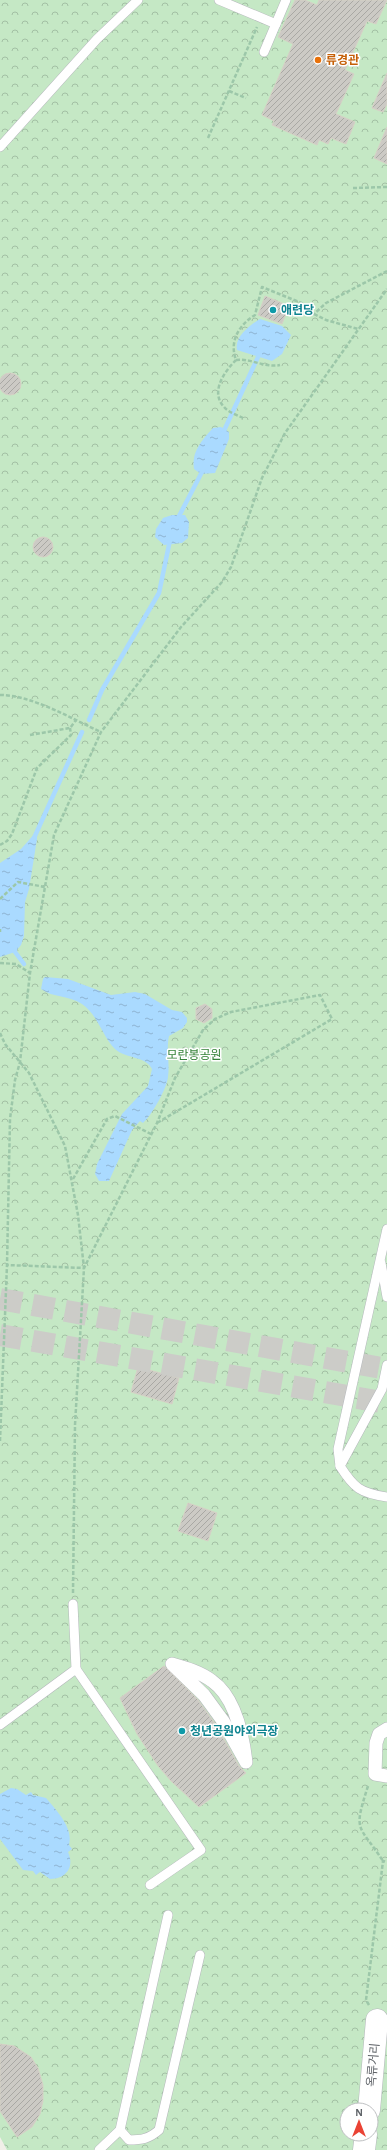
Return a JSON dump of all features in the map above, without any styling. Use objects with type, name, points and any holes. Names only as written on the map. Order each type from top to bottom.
[{"type":"street","points":[[172,1664],[195,1671],[213,1681],[226,1697],[237,1715],[244,1742],[246,1762],[223,1721],[204,1695],[172,1664]]},
{"type":"street","points":[[387,1729],[379,1734],[376,1743],[375,1774],[387,1776]]},
{"type":"street","name":"옥류거리","points":[[370,2102],[377,2020]]},
{"type":"lane","points":[[0,147],[97,39],[138,0]]},
{"type":"lane","points":[[219,0],[276,24]]},
{"type":"lane","points":[[264,52],[286,0]]},
{"type":"lane","points":[[387,1229],[338,1449],[340,1466],[355,1488],[370,1494],[387,1497]]},
{"type":"lane","points":[[380,1259],[387,1297]]},
{"type":"lane","points":[[340,1466],[382,1389],[387,1365]]},
{"type":"lane","points":[[73,1604],[76,1669],[201,1850],[150,1885]]},
{"type":"lane","points":[[0,1725],[76,1669]]},
{"type":"lane","points":[[99,2150],[120,2130],[168,1915]]},
{"type":"lane","points":[[120,2130],[129,2140],[140,2140],[151,2137],[158,2130],[200,1955]]},
{"type":"path","points":[[208,138],[261,17]]},
{"type":"path","points":[[229,91],[246,98]]},
{"type":"path","points":[[353,188],[387,187]]},
{"type":"path","points":[[314,314],[326,303],[387,271]]},
{"type":"path","points":[[236,360],[232,350],[235,338],[244,322],[255,315],[262,287],[304,304],[306,310],[326,320],[358,329]]},
{"type":"path","points":[[0,1441],[7,1265],[10,1119],[15,1080],[20,1062],[30,973],[54,836],[101,732],[181,627],[222,582],[231,568],[262,478],[285,433],[387,289]]},
{"type":"path","points":[[243,418],[224,408],[218,392],[220,381],[236,360],[244,359],[270,367],[280,365]]},
{"type":"path","points":[[0,695],[26,700],[76,720],[101,732]]},
{"type":"path","points":[[30,735],[70,728],[76,720]]},
{"type":"path","points":[[0,845],[7,841],[12,834],[37,768],[72,734],[70,728]]},
{"type":"path","points":[[0,899],[18,882],[45,887]]},
{"type":"path","points":[[0,962],[16,964],[30,973]]},
{"type":"path","points":[[84,1268],[157,1122],[175,1078],[203,1030],[215,1019],[232,1012],[320,995],[332,1019],[157,1122]]},
{"type":"path","points":[[0,1033],[5,1044],[29,1073],[54,1120],[66,1146],[73,1180],[84,1268],[75,1425],[73,1604]]},
{"type":"path","points":[[73,1180],[107,1119],[115,1116],[151,1134]]},
{"type":"path","points":[[7,1265],[84,1268]]},
{"type":"path","points":[[368,1786],[359,1816],[360,1829],[383,1862],[366,2000],[377,2020]]},
{"type":"green space","name":"모란봉공원","points":[[0,0],[387,0],[387,2150],[7,2150],[0,2137]]},
{"type":"water","points":[[260,319],[282,326],[291,335],[282,354],[272,361],[237,350],[240,336]]},
{"type":"water","points":[[221,427],[229,432],[229,439],[215,473],[201,474],[194,469],[194,457],[198,447],[213,428]]},
{"type":"water","points":[[172,515],[185,515],[189,522],[188,538],[182,543],[164,545],[155,537],[156,529],[163,518]]},
{"type":"water","points":[[37,831],[29,889],[25,902],[24,936],[21,945],[15,952],[0,957],[0,863],[21,849]]},
{"type":"water","points":[[45,977],[68,979],[111,995],[135,992],[145,994],[172,1010],[182,1012],[187,1018],[187,1022],[183,1028],[169,1036],[168,1077],[162,1094],[155,1108],[147,1119],[143,1123],[140,1121],[132,1130],[109,1181],[99,1181],[95,1174],[97,1164],[122,1114],[148,1086],[152,1069],[145,1062],[125,1055],[115,1049],[92,1014],[82,1004],[72,999],[51,994],[41,989],[43,979]]},
{"type":"water","points":[[11,1788],[17,1789],[26,1795],[31,1792],[33,1795],[46,1798],[67,1826],[70,1839],[69,1845],[72,1849],[68,1852],[70,1857],[70,1867],[61,1877],[50,1879],[40,1872],[36,1875],[33,1871],[23,1870],[0,1839],[0,1794]]},
{"type":"building","name":"류경관","points":[[295,0],[305,0],[317,5],[319,0],[387,0],[376,24],[367,21],[345,70],[354,74],[336,114],[355,122],[346,144],[331,138],[328,144],[319,140],[317,145],[272,125],[274,121],[262,115],[293,44],[278,37]]},
{"type":"building","points":[[387,73],[387,104],[383,112],[372,108]]},
{"type":"building","points":[[387,127],[387,164],[374,158]]},
{"type":"building","name":"애련당","points":[[265,296],[289,306],[282,324],[258,315]]},
{"type":"building","points":[[10,373],[18,376],[21,384],[18,392],[10,395],[2,392],[-1,384],[2,376]]},
{"type":"building","points":[[39,537],[47,537],[53,543],[53,551],[47,557],[39,557],[33,551],[33,543]]},
{"type":"building","points":[[205,1004],[212,1009],[212,1018],[204,1023],[196,1019],[196,1008]]},
{"type":"building","points":[[138,1367],[179,1378],[172,1404],[131,1392]]},
{"type":"building","points":[[188,1503],[217,1513],[208,1541],[178,1531]]},
{"type":"building","points":[[164,1666],[198,1700],[216,1725],[239,1766],[246,1773],[199,1807],[171,1781],[158,1766],[137,1734],[120,1698]]},
{"type":"building","points":[[0,2044],[14,2046],[31,2057],[38,2068],[43,2085],[43,2101],[40,2114],[32,2127],[17,2137],[0,2111]]},
{"type":"waterway","points":[[222,435],[258,357]]},
{"type":"waterway","points":[[177,520],[203,470]]},
{"type":"waterway","points":[[89,720],[102,690],[159,593],[170,540]]},
{"type":"waterway","points":[[34,838],[82,732]]},
{"type":"waterway","points":[[15,946],[15,952],[24,964]]},
{"type":"tunnel","points":[[0,1299],[387,1369]]},
{"type":"tunnel","points":[[0,1335],[387,1403]]},
{"type":"place","name":"류경관","points":[[318,60]]},
{"type":"place","name":"애련당","points":[[273,310]]},
{"type":"place","name":"청년공원야외극장","points":[[182,1731]]}]
